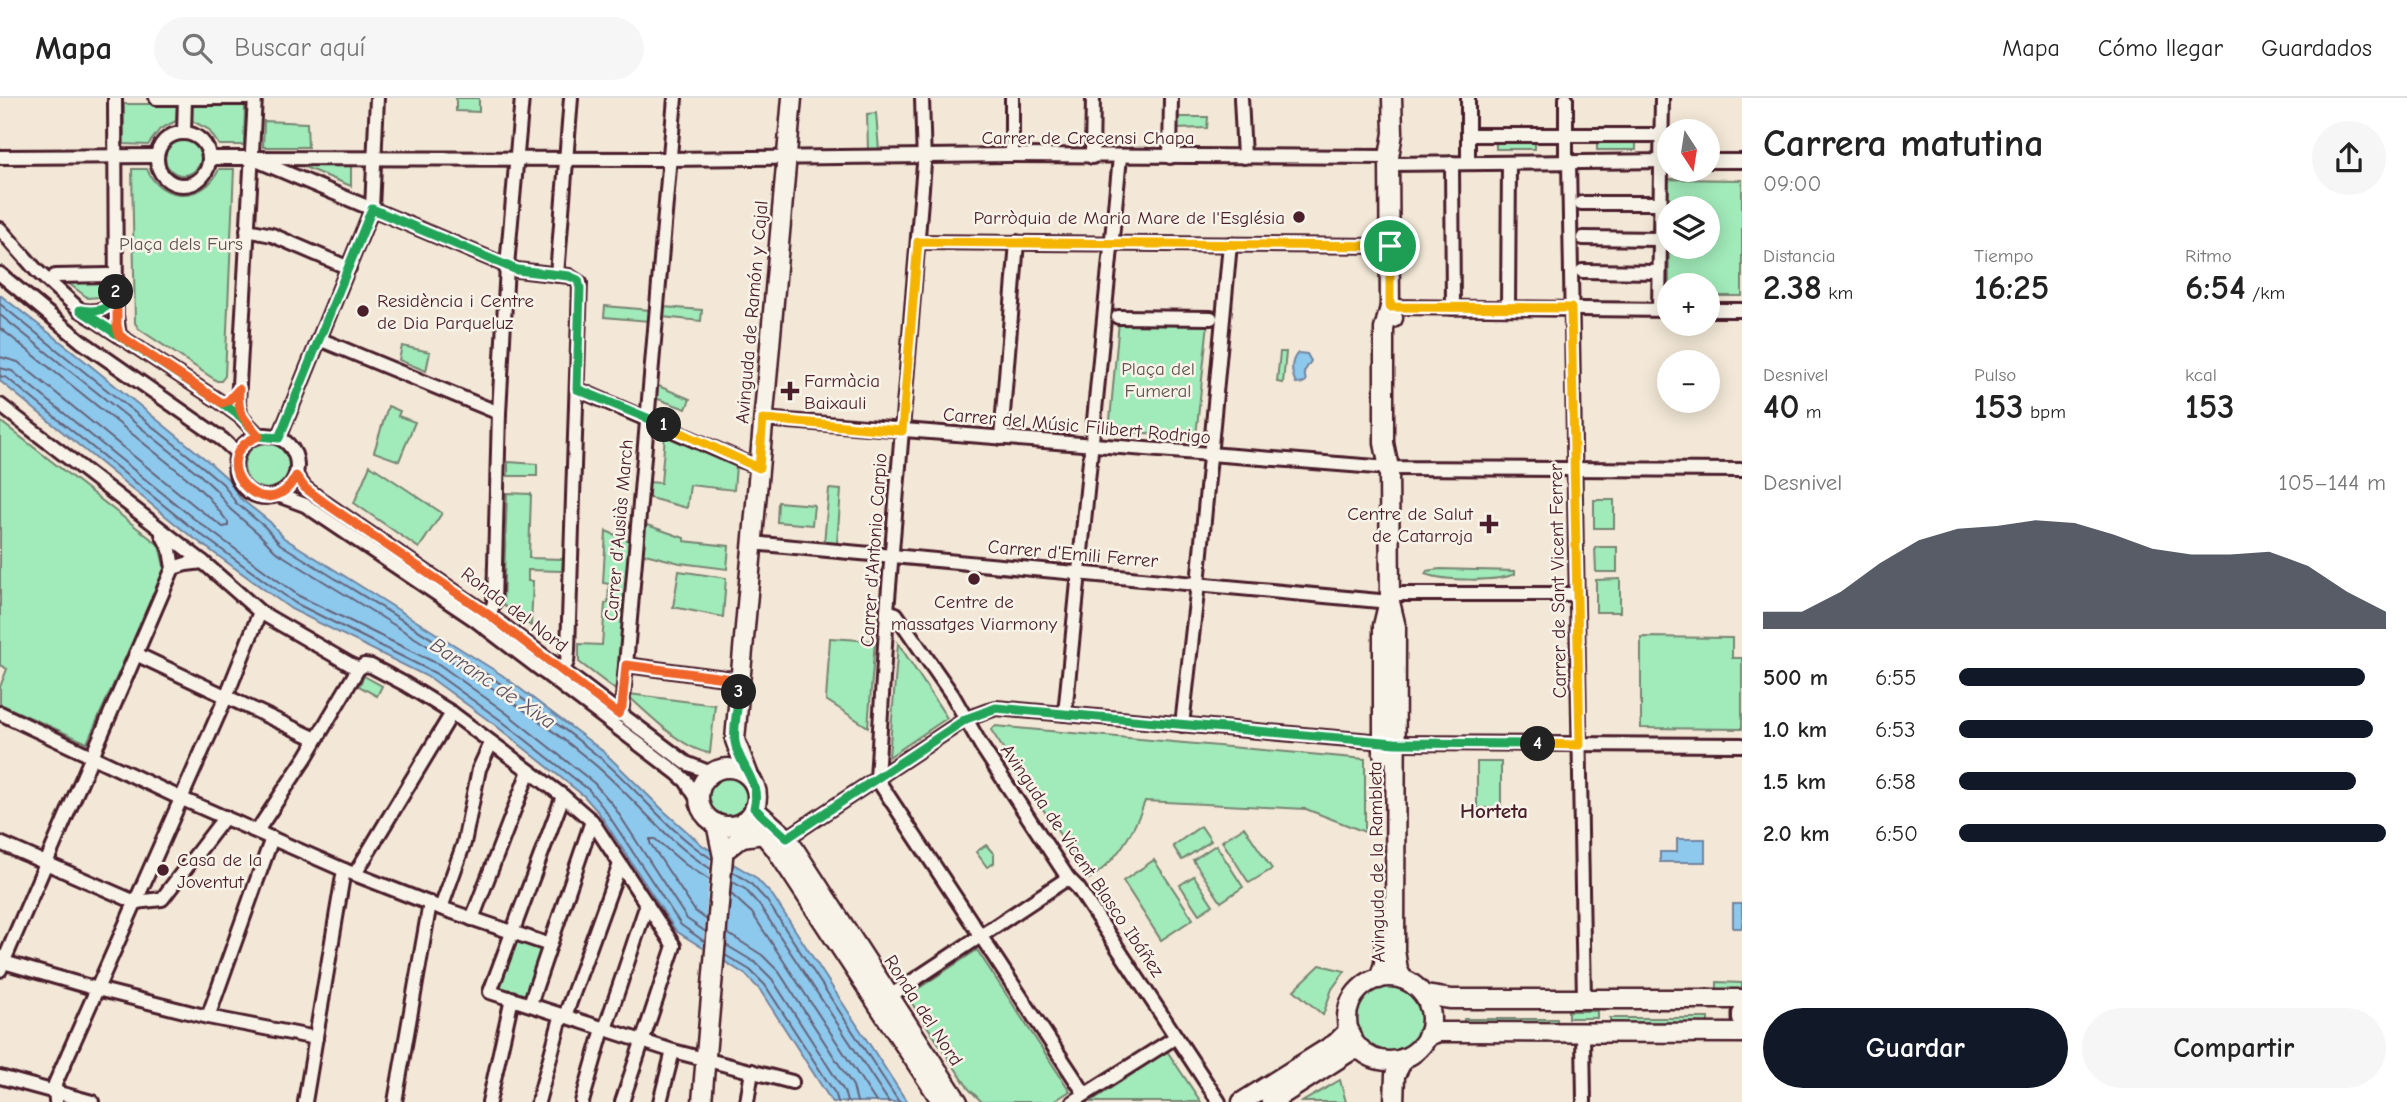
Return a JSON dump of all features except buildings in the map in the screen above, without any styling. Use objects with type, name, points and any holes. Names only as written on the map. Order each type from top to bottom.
[{"type":"street","points":[[115,98],[119,335]]},
{"type":"street","points":[[156,98],[179,98]]},
{"type":"street","points":[[184,132],[185,98]]},
{"type":"street","points":[[191,98],[248,98]]},
{"type":"street","points":[[253,439],[241,417],[238,403],[255,98]]},
{"type":"street","points":[[279,438],[372,209],[377,98]]},
{"type":"street","points":[[489,615],[494,603],[499,413],[507,266],[522,98]]},
{"type":"street","points":[[556,275],[571,98]]},
{"type":"street","name":"Carrer d'Ausiàs March","points":[[618,714],[622,707],[626,665],[675,98]]},
{"type":"street","name":"Avinguda de Ramón y Cajal","points":[[749,776],[735,740],[792,98]]},
{"type":"street","name":"Carrer d'Antonio Carpio","points":[[877,779],[887,611],[925,156],[922,98]]},
{"type":"street","points":[[1012,98],[1012,155]]},
{"type":"street","points":[[1092,157],[1093,98]]},
{"type":"street","points":[[1170,157],[1171,98]]},
{"type":"street","points":[[1241,98],[1244,157]]},
{"type":"street","name":"Avinguda de la Rambleta","points":[[1380,98],[1382,134],[1390,160]]},
{"type":"street","name":"Avinguda de la Rambleta","points":[[1379,979],[1385,950],[1389,743],[1396,627],[1390,598],[1389,468],[1384,443],[1384,329],[1390,307],[1390,160],[1394,133],[1392,98]]},
{"type":"street","points":[[1468,98],[1468,163]]},
{"type":"street","name":"Carrer de Sant Vicent Ferrer","points":[[1566,98],[1584,999]]},
{"type":"street","points":[[1662,98],[1662,119]]},
{"type":"street","points":[[184,132],[205,143],[210,158],[205,174],[191,184],[182,185],[166,179],[161,172],[157,156],[163,142],[176,133],[184,132]]},
{"type":"street","points":[[1468,135],[1657,135]]},
{"type":"street","name":"Carrer de Crecensi Chapa","points":[[251,158],[669,159],[1012,155],[1244,157],[1452,163],[1657,161]]},
{"type":"street","points":[[0,157],[157,156]]},
{"type":"street","points":[[210,158],[251,158],[507,266],[526,272],[569,276],[578,280],[580,288],[568,650],[567,662],[562,671]]},
{"type":"street","points":[[1065,714],[1121,158]]},
{"type":"street","points":[[1720,161],[1742,161]]},
{"type":"street","points":[[1452,163],[1453,308]]},
{"type":"street","points":[[1508,308],[1509,163]]},
{"type":"street","points":[[1581,203],[1657,204]]},
{"type":"street","points":[[0,229],[37,271],[80,310],[241,417]]},
{"type":"street","points":[[247,230],[272,235],[349,268]]},
{"type":"street","points":[[1583,238],[1657,239]]},
{"type":"street","points":[[918,242],[1390,246]]},
{"type":"street","points":[[1001,438],[1017,242]]},
{"type":"street","points":[[1182,724],[1230,244]]},
{"type":"street","points":[[1582,271],[1659,272],[1659,259]]},
{"type":"street","points":[[0,274],[36,306],[213,433],[238,454]]},
{"type":"street","points":[[55,276],[108,275]]},
{"type":"street","points":[[80,310],[98,312],[105,309],[110,305],[117,289]]},
{"type":"street","points":[[1390,307],[1657,310]]},
{"type":"street","points":[[1720,310],[1742,310]]},
{"type":"street","points":[[1118,317],[1210,318]]},
{"type":"street","points":[[319,340],[499,413]]},
{"type":"street","points":[[222,403],[228,401],[239,389]]},
{"type":"street","points":[[577,389],[759,468]]},
{"type":"street","points":[[0,405],[202,562],[260,612],[358,669]]},
{"type":"street","name":"Carrer del Músic Filibert Rodrigo","points":[[763,419],[1389,468],[1742,470]]},
{"type":"street","points":[[213,433],[253,439],[279,438],[293,450],[298,466],[296,476],[292,484],[278,495],[257,496],[248,491],[236,474],[238,454],[253,439]]},
{"type":"street","name":"Ronda del Nord","points":[[296,476],[305,488],[328,505],[489,615],[686,763],[714,771]]},
{"type":"street","name":"Ronda del Nord","points":[[278,495],[305,505],[474,619],[675,772],[686,781],[698,800]]},
{"type":"street","points":[[160,531],[170,550],[173,568],[1,965],[208,1017],[316,1038]]},
{"type":"street","name":"Carrer d'Emili Ferrer","points":[[752,543],[1198,584],[1390,598],[1577,594]]},
{"type":"street","points":[[173,568],[202,562]]},
{"type":"street","name":"Avinguda de Vicent Blasco Ibáñez","points":[[887,611],[897,614],[953,696],[982,747],[1068,878],[1080,890],[1219,1102]]},
{"type":"street","points":[[57,1096],[55,1084],[226,696],[260,612]]},
{"type":"street","points":[[136,654],[316,739]]},
{"type":"street","points":[[257,831],[358,669],[364,665],[405,684],[452,713],[592,821],[674,946],[622,1102]]},
{"type":"street","points":[[626,665],[740,680]]},
{"type":"street","points":[[787,838],[966,719],[996,708],[1389,743],[1742,745]]},
{"type":"street","points":[[0,713],[180,798],[349,872],[435,906],[550,945]]},
{"type":"street","points":[[305,1102],[349,872],[452,713]]},
{"type":"street","name":"Avinguda de Ramón y Cajal","points":[[714,771],[735,740]]},
{"type":"street","points":[[395,1102],[435,906],[464,843],[479,769],[491,743]]},
{"type":"street","name":"Avinguda de la Rambleta","points":[[1389,743],[1395,950],[1398,970],[1403,979]]},
{"type":"street","points":[[725,852],[745,818],[756,790],[749,776],[735,768],[714,771],[703,780],[698,800],[704,814],[723,826],[745,818]]},
{"type":"street","points":[[472,919],[529,771]]},
{"type":"street","points":[[877,779],[981,936],[1079,1098],[1176,1037]]},
{"type":"street","points":[[563,796],[491,992],[673,1051],[792,1082]]},
{"type":"street","points":[[0,843],[135,902],[162,899],[225,817]]},
{"type":"street","name":"Ronda del Nord","points":[[745,818],[775,848],[942,1102]]},
{"type":"street","name":"Ronda del Nord","points":[[745,818],[787,838],[958,1102]]},
{"type":"street","points":[[530,1004],[592,821]]},
{"type":"street","points":[[702,1102],[725,852],[716,823]]},
{"type":"street","points":[[725,852],[742,837],[763,834]]},
{"type":"street","points":[[208,1017],[272,838]]},
{"type":"street","points":[[538,1102],[560,1021],[565,1016],[620,864]]},
{"type":"street","points":[[890,996],[1068,878]]},
{"type":"street","points":[[582,1102],[603,1029],[647,905]]},
{"type":"street","points":[[1379,979],[1403,979],[1424,995],[1430,1009],[1431,1020],[1427,1036],[1415,1052],[1404,1058],[1391,1061],[1378,1059],[1361,1049],[1349,1030],[1348,1016],[1353,998],[1367,984],[1379,979]]},
{"type":"street","points":[[1424,995],[1451,999],[1742,999]]},
{"type":"street","points":[[489,1102],[512,998]]},
{"type":"street","points":[[1242,1102],[1336,1043],[1349,1030]]},
{"type":"street","points":[[1427,1036],[1439,1032],[1742,1033]]},
{"type":"street","points":[[1583,1034],[1584,1102]]},
{"type":"street","points":[[1271,1102],[1349,1052],[1361,1049]]},
{"type":"street","points":[[660,1102],[673,1051]]},
{"type":"street","points":[[1394,1102],[1395,1075],[1404,1058]]},
{"type":"street","points":[[1378,1059],[1383,1073],[1383,1102]]},
{"type":"street","points":[[747,1102],[752,1071]]},
{"type":"street","points":[[0,1077],[57,1096],[92,1102]]},
{"type":"green space","points":[[456,98],[479,98],[479,112],[456,111]]},
{"type":"green space","points":[[124,104],[177,104],[176,121],[160,129],[148,145],[124,144]]},
{"type":"green space","points":[[192,104],[245,105],[244,145],[219,145],[208,129],[192,121]]},
{"type":"green space","points":[[876,113],[879,150],[868,150],[867,114]]},
{"type":"green space","points":[[1174,117],[1208,117],[1207,128],[1174,129]]},
{"type":"green space","points":[[264,121],[307,123],[308,147],[263,147]]},
{"type":"green space","points":[[183,139],[196,144],[201,157],[196,170],[183,175],[170,170],[165,157],[170,144]]},
{"type":"green space","points":[[1496,142],[1535,142],[1535,149],[1496,149]]},
{"type":"green space","points":[[1597,142],[1636,142],[1636,150],[1597,150]]},
{"type":"green space","points":[[351,161],[351,186],[292,162]]},
{"type":"green space","name":"Plaça dels Furs","points":[[132,169],[147,169],[153,180],[162,188],[183,194],[204,188],[213,180],[219,169],[234,169],[225,376],[221,381],[217,381],[139,329],[135,323]]},
{"type":"green space","points":[[1742,180],[1742,296],[1720,296],[1720,273],[1669,273],[1669,259],[1720,259],[1720,196],[1668,196],[1668,182]]},
{"type":"green space","points":[[68,283],[105,283],[105,291],[100,297],[88,298]]},
{"type":"green space","points":[[605,306],[650,310],[649,321],[604,317]]},
{"type":"green space","points":[[663,307],[702,310],[701,321],[662,317]]},
{"type":"green space","name":"Plaça del Fumeral","points":[[1119,321],[1208,323],[1196,436],[1109,431]]},
{"type":"green space","points":[[402,346],[430,352],[426,371],[399,360]]},
{"type":"green space","points":[[1280,352],[1286,352],[1283,383],[1277,382]]},
{"type":"green space","points":[[656,385],[690,399],[686,409],[655,398]]},
{"type":"green space","points":[[388,406],[400,411],[398,416],[415,422],[399,461],[374,452]]},
{"type":"green space","points":[[0,421],[159,545],[165,570],[87,743],[0,704],[0,687],[7,669],[0,665]]},
{"type":"green space","points":[[665,435],[736,466],[734,490],[690,485],[687,508],[646,497],[648,482],[661,483]]},
{"type":"green space","points":[[267,443],[283,450],[290,466],[283,482],[267,489],[251,482],[244,466],[251,450]]},
{"type":"green space","points":[[508,462],[537,464],[537,476],[508,476]]},
{"type":"green space","points":[[370,465],[442,513],[419,548],[354,503]]},
{"type":"green space","points":[[829,489],[841,490],[837,544],[824,543]]},
{"type":"green space","points":[[507,493],[531,494],[529,558],[563,559],[562,571],[528,570],[528,581],[533,581],[531,626],[503,605]]},
{"type":"green space","points":[[1594,500],[1614,500],[1614,528],[1594,528]]},
{"type":"green space","points":[[778,502],[814,505],[812,525],[777,522]]},
{"type":"green space","points":[[644,524],[684,538],[684,541],[729,546],[727,569],[680,563],[641,553]]},
{"type":"green space","points":[[606,531],[630,541],[617,691],[579,662],[579,644],[602,645],[609,584],[603,583]]},
{"type":"green space","points":[[1595,547],[1617,547],[1617,572],[1596,572]]},
{"type":"green space","points":[[679,571],[726,578],[723,617],[673,607]]},
{"type":"green space","points":[[1427,571],[1515,571],[1515,574],[1470,580],[1425,574]]},
{"type":"green space","points":[[1620,579],[1620,612],[1596,612],[1596,580]]},
{"type":"green space","points":[[1641,637],[1732,638],[1732,658],[1742,658],[1742,729],[1641,728]]},
{"type":"green space","points":[[830,638],[875,641],[868,727],[826,700]]},
{"type":"green space","points":[[898,643],[947,718],[889,757]]},
{"type":"green space","points":[[364,676],[382,686],[377,696],[359,686]]},
{"type":"green space","points":[[629,694],[715,705],[710,753],[678,739],[629,697]]},
{"type":"green space","points":[[995,726],[1365,759],[1365,832],[1306,809],[1145,801],[1136,824],[1117,855],[1089,879],[991,730]]},
{"type":"green space","points":[[1477,762],[1501,762],[1501,808],[1477,808]]},
{"type":"green space","points":[[729,774],[745,781],[752,797],[745,813],[729,820],[713,813],[706,797],[713,781]]},
{"type":"green space","points":[[1201,826],[1211,841],[1182,860],[1173,846]]},
{"type":"green space","points":[[1244,827],[1272,869],[1249,883],[1222,841]]},
{"type":"green space","points":[[986,845],[994,854],[994,863],[987,867],[976,852]]},
{"type":"green space","points":[[1216,845],[1243,887],[1221,902],[1193,860]]},
{"type":"green space","points":[[1154,860],[1193,919],[1161,940],[1123,881]]},
{"type":"green space","points":[[1194,876],[1213,905],[1199,914],[1180,885]]},
{"type":"green space","points":[[519,931],[546,941],[527,999],[499,989]]},
{"type":"green space","points":[[977,950],[1070,1091],[1053,1102],[982,1102],[969,1089],[907,996]]},
{"type":"green space","points":[[1320,965],[1345,971],[1332,989],[1323,1015],[1294,990]]},
{"type":"green space","points":[[1717,982],[1742,983],[1742,988],[1737,991],[1717,992]]},
{"type":"green space","points":[[1382,986],[1396,986],[1408,991],[1417,1000],[1422,1019],[1420,1032],[1413,1043],[1396,1052],[1382,1052],[1370,1047],[1361,1038],[1356,1026],[1356,1012],[1361,1000],[1370,991]]},
{"type":"green space","points":[[1568,1011],[1597,1011],[1597,1018],[1568,1018]]},
{"type":"green space","points":[[1610,1018],[1708,1018],[1708,1025],[1610,1025]]},
{"type":"green space","points":[[1464,1019],[1557,1019],[1557,1025],[1464,1025]]},
{"type":"green space","points":[[1167,1051],[1201,1102],[1090,1102]]},
{"type":"green space","points":[[1340,1080],[1346,1102],[1302,1102]]},
{"type":"water","name":"Barranc de Xiva","points":[[0,295],[209,462],[228,479],[240,498],[270,522],[284,538],[502,675],[604,752],[702,845],[755,877],[773,896],[907,1102],[832,1102],[760,990],[746,975],[676,931],[599,813],[584,796],[432,679],[291,609],[184,531],[0,381]]},
{"type":"water","points":[[1298,353],[1307,354],[1311,361],[1304,372],[1306,381],[1301,384],[1296,383],[1292,371]]},
{"type":"water","points":[[1677,839],[1705,839],[1705,862],[1660,862],[1660,852],[1677,852]]},
{"type":"water","points":[[1733,904],[1742,904],[1742,928],[1733,928]]},
{"type":"pier","points":[[711,850],[733,862],[724,966],[703,951]]},
{"type":"place","name":"Parròquia de Maria Mare de l'Església","points":[[1299,217]]},
{"type":"place","name":"Residència i Centre de Dia Parqueluz","points":[[363,311]]},
{"type":"place","name":"Farmàcia Baixauli","points":[[790,391]]},
{"type":"place","name":"Centre de Salut de Catarroja","points":[[1489,524]]},
{"type":"place","name":"Centre de massatges Viarmony","points":[[974,579]]},
{"type":"place","name":"Casa de la Joventut","points":[[163,870]]},
{"type":"district","name":"Horteta","points":[[1494,811]]},
{"type":"route","points":[[1390,246],[918,242],[902,431],[763,419],[759,468],[577,389],[578,280],[569,276],[517,270],[372,209],[279,438],[259,436],[241,417],[222,403],[80,310],[98,312],[105,309],[110,305],[117,289],[119,335],[222,403],[228,401],[239,389],[241,417],[248,424],[259,436],[242,447],[235,464],[236,474],[248,491],[257,496],[278,495],[292,484],[296,476],[305,488],[489,615],[618,714],[622,707],[626,665],[740,680],[735,740],[742,761],[755,785],[757,801],[754,808],[787,838],[966,719],[996,708],[1395,743],[1580,745],[1571,308],[1390,307],[1390,246]]}]
